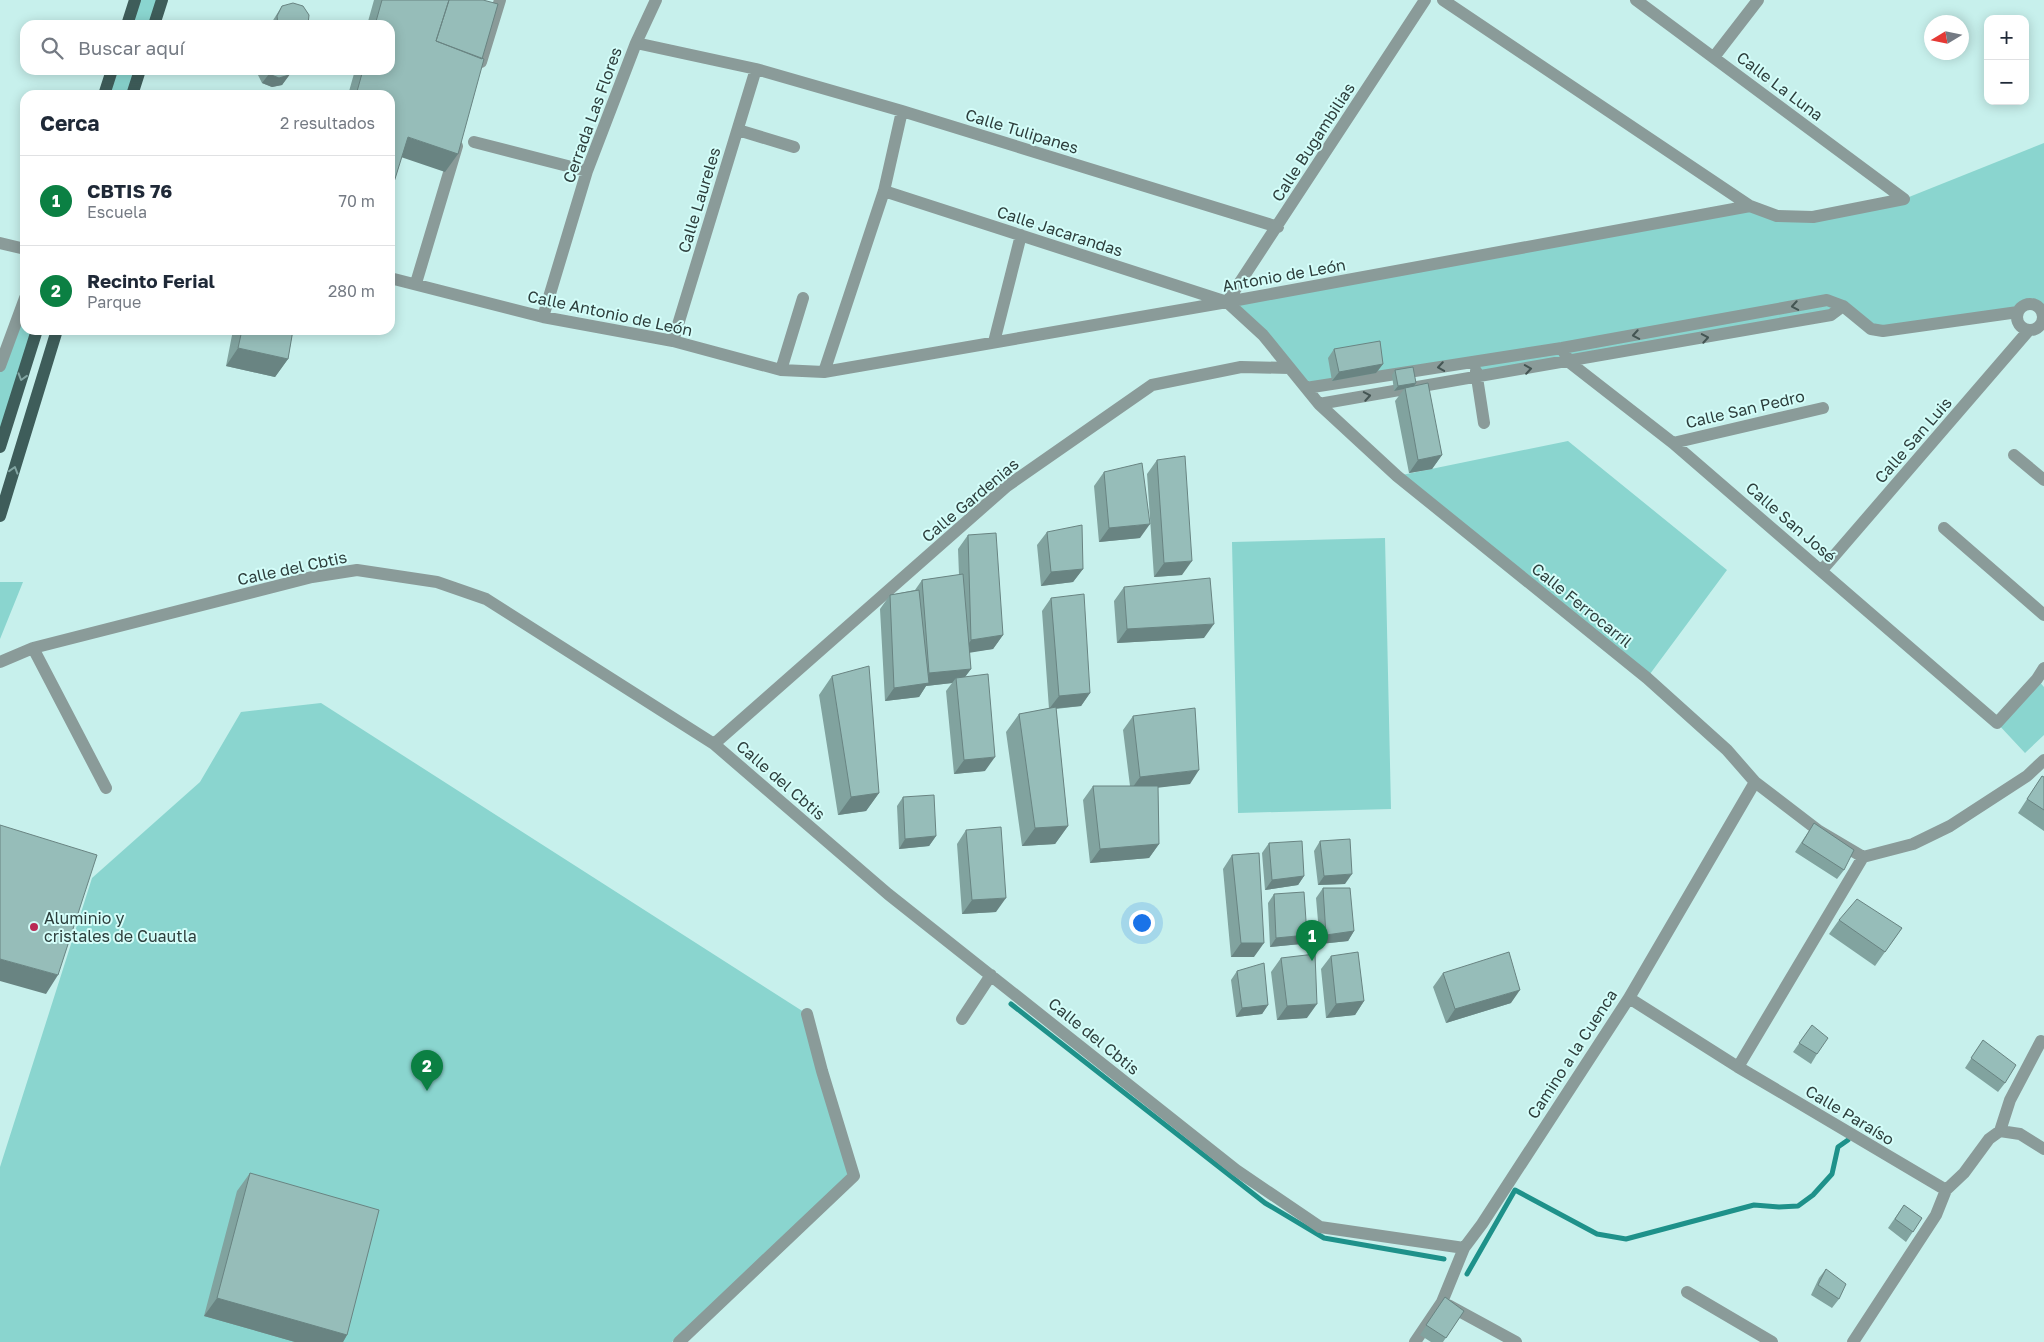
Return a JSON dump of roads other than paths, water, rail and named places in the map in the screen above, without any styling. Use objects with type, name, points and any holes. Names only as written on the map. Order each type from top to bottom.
[{"type":"main road","points":[[129,20],[135,0]]},
{"type":"main road","points":[[156,20],[162,0]]},
{"type":"main road","points":[[106,90],[110,75]]},
{"type":"main road","points":[[134,90],[138,75]]},
{"type":"main road","points":[[0,447],[34,335]]},
{"type":"main road","points":[[0,516],[55,335]]},
{"type":"street","points":[[478,76],[500,0]]},
{"type":"street","points":[[636,43],[656,0]]},
{"type":"street","name":"Calle Bugambilias","points":[[1227,302],[1278,227],[1425,0]]},
{"type":"street","points":[[1443,0],[1750,206]]},
{"type":"street","name":"Calle La Luna","points":[[1636,0],[1904,199],[1813,217],[1777,216],[1750,206]]},
{"type":"street","points":[[1714,57],[1758,0]]},
{"type":"street","name":"Cerrada Las Flores","points":[[544,317],[587,171],[636,43],[756,69]]},
{"type":"street","name":"Calle Tulipanes","points":[[756,69],[902,111],[1278,227]]},
{"type":"street","name":"Calle Laureles","points":[[673,341],[756,69]]},
{"type":"street","points":[[824,372],[884,191],[902,111]]},
{"type":"street","points":[[738,130],[794,147]]},
{"type":"street","points":[[416,283],[461,132]]},
{"type":"street","points":[[474,142],[587,171]]},
{"type":"street","name":"Calle Jacarandas","points":[[884,191],[1227,302]]},
{"type":"street","name":"Antonio de León","points":[[824,372],[1227,302],[1750,206]]},
{"type":"street","points":[[994,342],[1021,235]]},
{"type":"street","points":[[0,243],[20,248]]},
{"type":"street","name":"Calle Antonio de León","points":[[395,279],[544,317],[673,341],[781,370],[824,372]]},
{"type":"street","points":[[781,370],[803,298]]},
{"type":"street","points":[[1306,388],[1562,348],[1827,300],[1843,306],[1871,329],[1883,331],[2018,312]]},
{"type":"street","name":"Calle Ferrocarril","points":[[1227,302],[1263,335],[1320,404],[1397,476],[1647,678],[1728,750],[1756,782],[1819,831],[1863,857]]},
{"type":"street","points":[[2029,304],[2042,307],[2043,314],[2040,326],[2029,330],[2019,324],[2018,312],[2022,307],[2029,304]]},
{"type":"street","points":[[1320,404],[1831,315],[1843,306]]},
{"type":"street","points":[[0,366],[20,312]]},
{"type":"street","name":"Calle San Luis","points":[[1822,570],[2029,330]]},
{"type":"street","name":"Calle San José","points":[[1562,348],[1569,362],[1673,443],[1997,723],[2037,679],[2044,668]]},
{"type":"street","points":[[1474,361],[1484,423]]},
{"type":"street","name":"Calle Gardenias","points":[[714,744],[1007,486],[1152,385],[1241,367],[1289,368]]},
{"type":"street","name":"Calle San Pedro","points":[[1673,443],[1823,408]]},
{"type":"street","points":[[2014,455],[2044,480]]},
{"type":"street","points":[[1944,528],[2044,615]]},
{"type":"street","name":"Calle del Cbtis","points":[[0,662],[33,648],[312,577],[358,570],[437,582],[486,598],[714,744],[888,894],[1236,1170],[1320,1227],[1464,1248]]},
{"type":"street","points":[[33,648],[106,788]]},
{"type":"street","points":[[1738,1067],[1863,857],[1913,844],[1950,826],[2027,776],[2044,760]]},
{"type":"street","name":"Camino a la Cuenca","points":[[1415,1342],[1442,1302],[1464,1248],[1482,1224],[1628,998],[1756,782]]},
{"type":"street","points":[[962,1019],[991,975]]},
{"type":"street","name":"Calle Paraíso","points":[[1628,998],[1738,1067],[1946,1190]]},
{"type":"street","points":[[679,1342],[854,1176],[807,1014]]},
{"type":"street","points":[[1853,1342],[1936,1215],[1946,1190],[1964,1173],[1989,1139],[2000,1131],[2010,1100],[2041,1041]]},
{"type":"street","points":[[2000,1131],[2020,1134],[2044,1149]]},
{"type":"street","points":[[1686,1292],[1772,1342]]},
{"type":"street","points":[[1442,1302],[1516,1342]]},
{"type":"waterway","points":[[1011,1004],[1265,1203],[1324,1238],[1444,1259]]},
{"type":"waterway","points":[[1467,1274],[1515,1190],[1597,1234],[1626,1239],[1754,1205],[1798,1206],[1813,1195],[1832,1174],[1838,1147],[1848,1140]]},
{"type":"place","name":"Aluminio y cristales de Cuautla","points":[[34,927]]},
{"type":"place","name":"CBTIS 76","points":[[1312,961]]},
{"type":"place","name":"Recinto Ferial","points":[[427,1091]]}]
